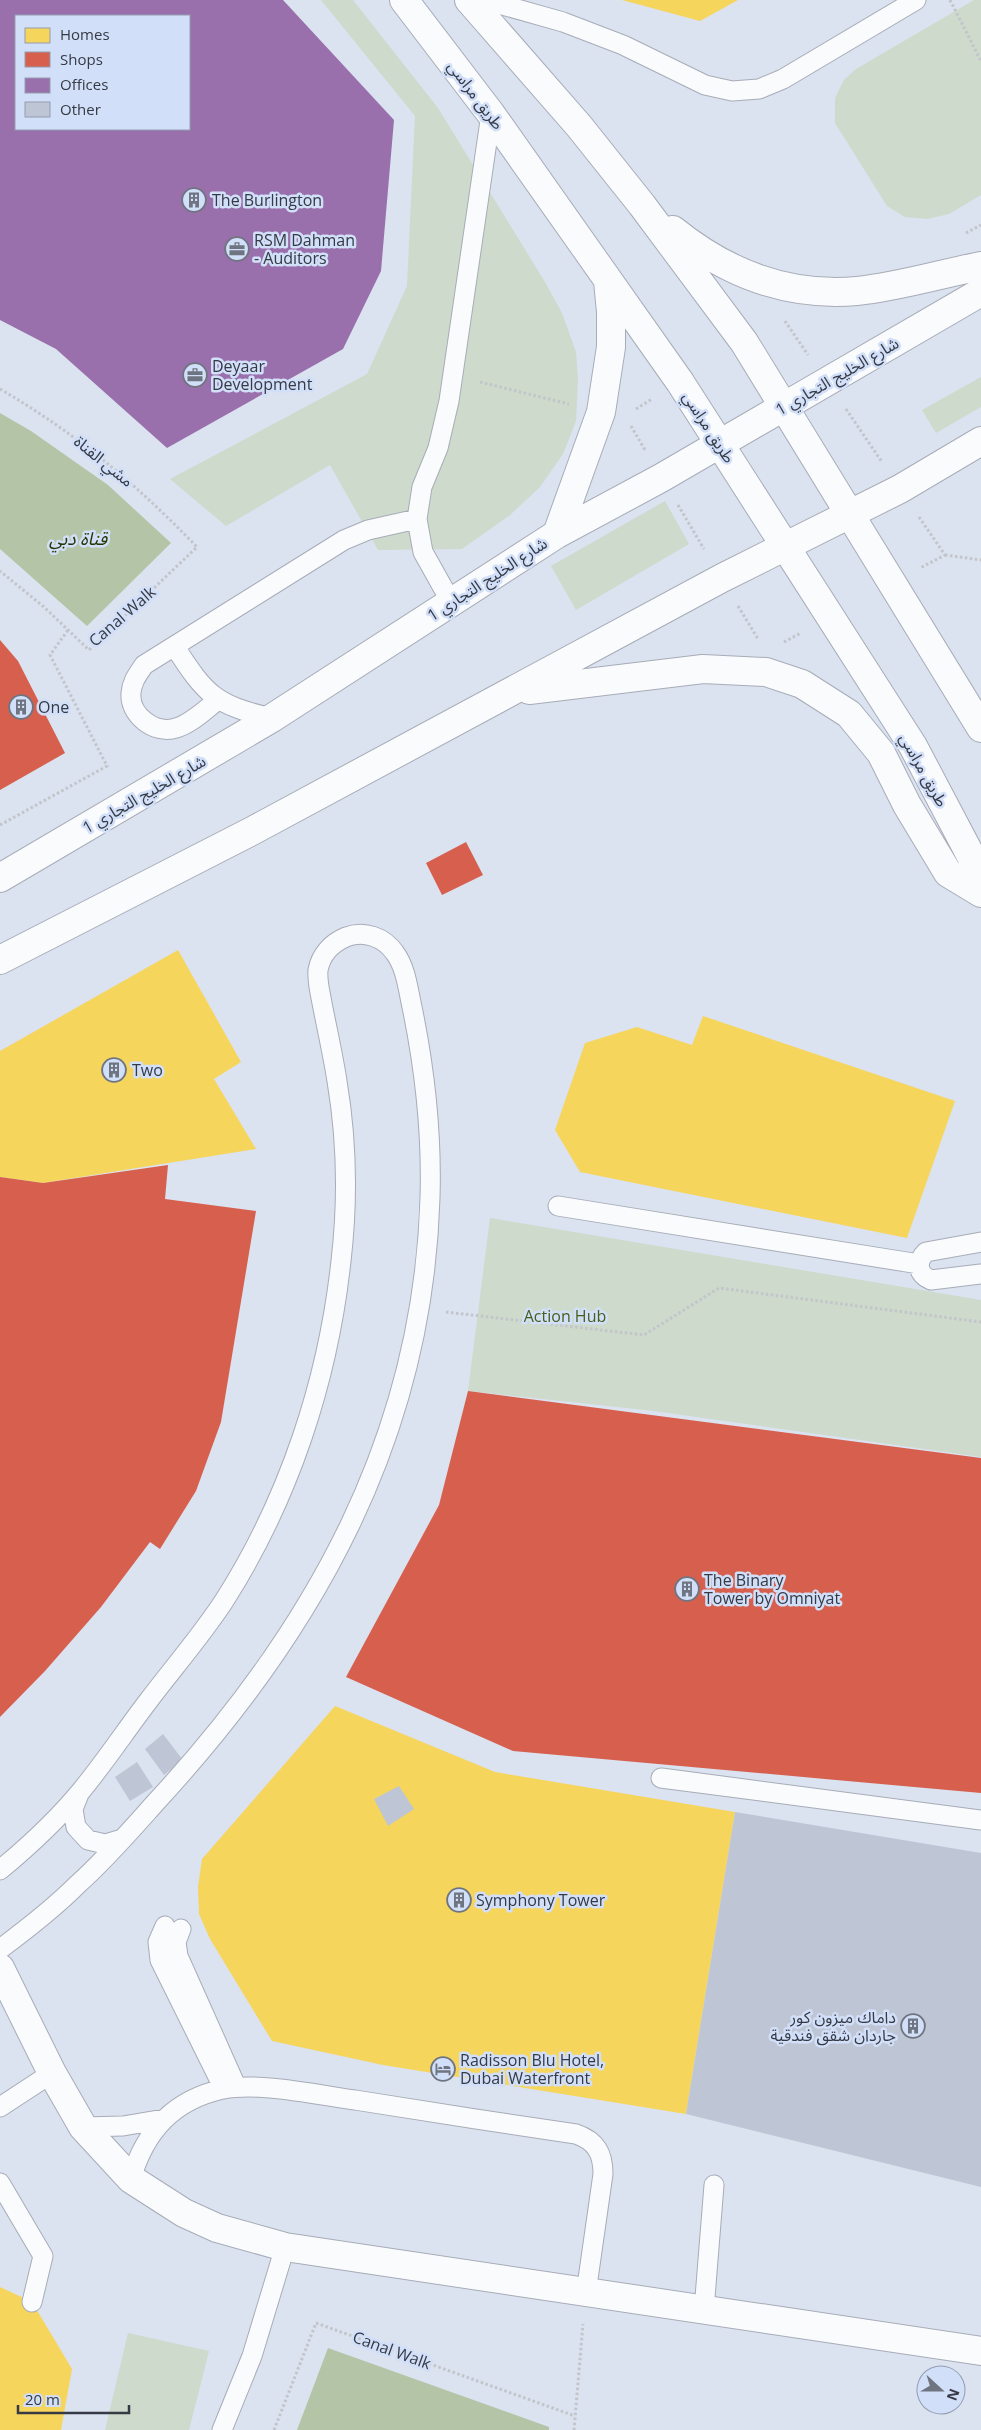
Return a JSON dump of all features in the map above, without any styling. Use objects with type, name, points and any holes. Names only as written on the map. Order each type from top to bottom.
[{"type":"main road","name":"طريق مراسي","points":[[404,0],[491,114],[680,382],[913,746],[981,875]]},
{"type":"main road","points":[[469,0],[580,126],[642,205],[744,342],[981,728]]},
{"type":"main road","points":[[642,205],[696,249],[729,268],[763,282],[800,290],[829,292],[858,290],[981,266]]},
{"type":"main road","points":[[557,534],[601,412],[611,346],[611,312],[608,279]]},
{"type":"main road","name":"شارع الخليج التجاري 1","points":[[0,878],[272,718],[557,534],[720,444],[981,292]]},
{"type":"main road","points":[[0,960],[252,832],[701,589],[900,489],[981,441]]},
{"type":"main road","points":[[515,691],[703,670],[766,672],[802,684],[849,714],[881,753],[907,805],[948,873],[981,893]]},
{"type":"main road","points":[[0,1968],[52,2073],[83,2127],[131,2179],[184,2213],[216,2228],[285,2247],[981,2351]]},
{"type":"lane","points":[[485,0],[563,22],[623,45],[705,85],[732,91],[759,89],[784,79],[916,0]]},
{"type":"lane","points":[[451,602],[423,552],[417,520],[422,487],[438,448],[445,424],[491,114]]},
{"type":"lane","points":[[218,700],[176,729],[160,729],[145,722],[134,710],[131,694],[134,678],[144,665],[344,540],[376,528],[417,520]]},
{"type":"lane","points":[[175,647],[201,686],[218,700],[239,711],[272,718]]},
{"type":"lane","points":[[0,1870],[32,1843],[80,1793],[153,1695],[191,1648],[226,1598],[256,1545],[282,1491],[304,1434],[321,1377],[334,1317],[342,1257],[346,1196],[344,1128],[337,1076],[317,975],[323,955],[337,940],[357,933],[377,937],[394,949],[403,968],[423,1069],[432,1152],[429,1233],[420,1309],[401,1395],[375,1472],[341,1546],[301,1618],[196,1759],[82,1881],[39,1919],[0,1949]]},
{"type":"lane","points":[[558,1206],[919,1264]]},
{"type":"lane","points":[[981,1242],[926,1252],[921,1257],[919,1264],[920,1271],[931,1280],[981,1274]]},
{"type":"lane","points":[[661,1778],[981,1820]]},
{"type":"lane","points":[[80,1793],[73,1810],[76,1827],[88,1840],[105,1844],[122,1839]]},
{"type":"lane","points":[[173,1927],[178,1956],[230,2088]]},
{"type":"lane","points":[[0,2107],[52,2073]]},
{"type":"lane","points":[[131,2179],[143,2146],[152,2131],[164,2119],[192,2100],[230,2088],[286,2090],[576,2134],[589,2139],[598,2148],[603,2160],[603,2174],[586,2293]]},
{"type":"lane","points":[[83,2127],[123,2126],[164,2119]]},
{"type":"lane","points":[[0,2183],[43,2256],[32,2302]]},
{"type":"lane","points":[[704,2310],[714,2186]]},
{"type":"lane","points":[[222,2430],[252,2356],[285,2247]]},
{"type":"path","points":[[950,0],[981,61]]},
{"type":"path","points":[[961,236],[981,225]]},
{"type":"path","points":[[453,376],[601,412]]},
{"type":"path","name":"مشي القناة","points":[[0,389],[40,413],[123,474],[197,546]]},
{"type":"path","name":"Canal Walk","points":[[0,571],[44,607],[89,650],[197,546]]},
{"type":"path","points":[[945,555],[981,560]]},
{"type":"path","points":[[0,825],[107,766],[50,655],[68,630]]},
{"type":"path","points":[[420,1309],[644,1335],[719,1288],[981,1322]]},
{"type":"path","points":[[574,2430],[586,2293]]},
{"type":"path","name":"Canal Walk","points":[[274,2430],[316,2323],[575,2416]]},
{"type":"green space","points":[[321,0],[353,0],[438,108],[545,282],[562,313],[576,352],[578,380],[576,421],[563,454],[540,487],[510,515],[462,549],[378,550],[330,465],[226,526],[170,479],[367,374],[407,286],[415,116]]},
{"type":"green space","points":[[974,0],[981,0],[981,195],[949,214],[927,219],[905,217],[887,206],[835,123],[835,98],[844,80],[856,69]]},
{"type":"green space","points":[[981,377],[981,407],[936,433],[922,410]]},
{"type":"green space","points":[[665,501],[689,544],[576,610],[551,566]]},
{"type":"green space","name":"Action Hub","points":[[490,1218],[981,1300],[981,1457],[654,1411],[468,1391]]},
{"type":"green space","points":[[128,2333],[209,2351],[189,2430],[105,2430]]},
{"type":"water","name":"قناة دبي","points":[[0,413],[31,431],[108,485],[171,543],[87,626],[0,549]]},
{"type":"water","points":[[328,2348],[549,2427],[549,2430],[297,2430]]},
{"type":"building: Homes","points":[[622,0],[738,0],[700,21]]},
{"type":"building: Homes","name":"Two","points":[[178,950],[241,1062],[214,1079],[256,1149],[43,1183],[0,1177],[0,1051]]},
{"type":"building: Homes","points":[[703,1016],[955,1101],[907,1238],[580,1172],[555,1130],[585,1043],[637,1027],[692,1045]]},
{"type":"building: Homes","name":"Symphony Tower","points":[[335,1706],[495,1772],[735,1812],[686,2114],[383,2065],[272,2041],[210,1939],[199,1914],[198,1887],[202,1859]]},
{"type":"building: Homes","points":[[0,2287],[32,2302],[72,2369],[61,2430],[0,2430]]},
{"type":"building: Shops","name":"One","points":[[0,640],[18,661],[65,753],[0,790]]},
{"type":"building: Shops","points":[[466,842],[483,875],[442,895],[426,863]]},
{"type":"building: Shops","points":[[168,1165],[165,1199],[256,1211],[221,1422],[196,1491],[160,1549],[150,1542],[101,1607],[45,1671],[0,1717],[0,1177],[43,1183]]},
{"type":"building: Shops","name":"The Binary Tower by Omniyat","points":[[468,1391],[981,1458],[981,1793],[513,1751],[346,1677],[439,1505]]},
{"type":"building: Offices","name":"The Burlington","points":[[0,0],[283,0],[394,120],[381,271],[343,349],[167,448],[56,349],[0,320]]},
{"type":"building: Other","points":[[163,1734],[183,1760],[164,1775],[145,1749]]},
{"type":"building: Other","points":[[137,1762],[153,1787],[130,1801],[115,1777]]},
{"type":"building: Other","points":[[399,1786],[414,1809],[388,1826],[374,1799]]},
{"type":"building: Other","points":[[735,1812],[981,1853],[981,2187],[686,2114]]},
{"type":"place","name":"The Burlington","points":[[194,200]]},
{"type":"place","name":"RSM Dahman - Auditors","points":[[237,249]]},
{"type":"place","name":"Deyaar Development","points":[[195,375]]},
{"type":"place","name":"One","points":[[21,707]]},
{"type":"place","name":"Two","points":[[114,1070]]},
{"type":"place","name":"The Binary Tower by Omniyat","points":[[687,1589]]},
{"type":"place","name":"Symphony Tower","points":[[459,1900]]},
{"type":"place","name":"داماك ميزون كور جاردان شقق فندقية","points":[[913,2026]]},
{"type":"place","name":"Radisson Blu Hotel, Dubai Waterfront","points":[[443,2069]]}]
